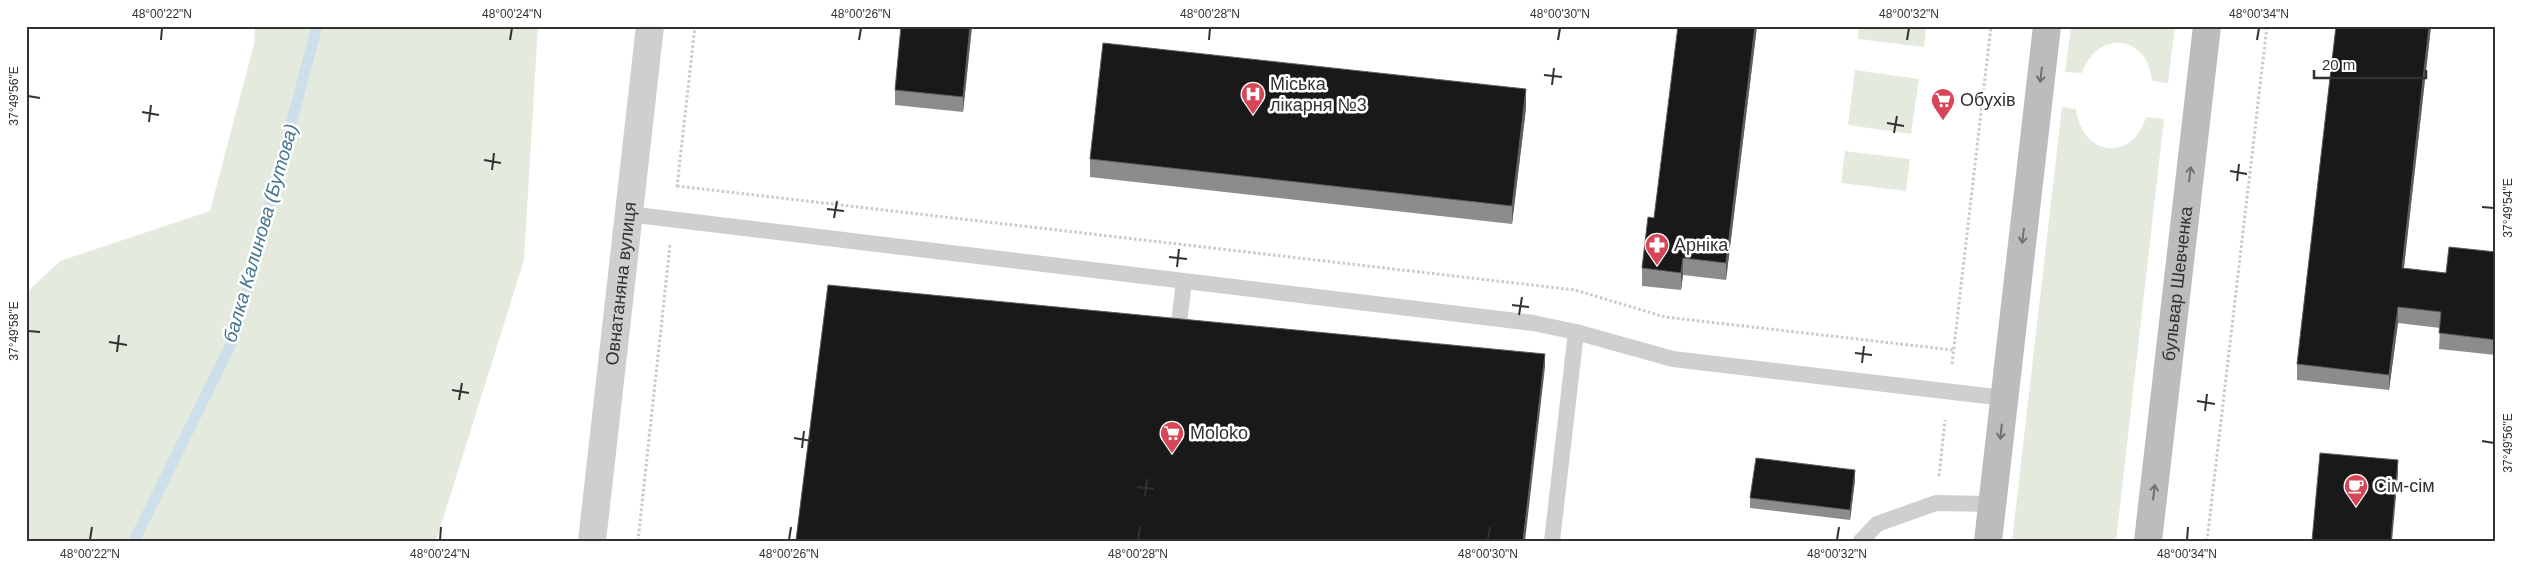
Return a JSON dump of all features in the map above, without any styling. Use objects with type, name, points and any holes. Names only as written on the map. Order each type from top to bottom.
[{"type":"main road","points":[[1988,541],[2047,26]]},
{"type":"main road","name":"бульвар Шевченка","points":[[2148,541],[2207,26]]},
{"type":"street","name":"Овнатаняна вулиця","points":[[592,541],[650,26]]},
{"type":"lane","points":[[628,214],[1532,323],[1576,332],[1673,359],[1948,393],[2004,398]]},
{"type":"lane","points":[[1176,352],[1184,281]]},
{"type":"lane","points":[[1552,541],[1576,332]]},
{"type":"lane","points":[[1861,541],[1877,524],[1936,503],[1993,504]]},
{"type":"path","points":[[638,541],[695,26]]},
{"type":"path","points":[[1936,503],[1991,26]]},
{"type":"path","points":[[2207,541],[2267,26]]},
{"type":"path","points":[[677,186],[1575,290],[1665,318],[1953,350]]},
{"type":"shaded area","points":[[255,26],[538,26],[524,260],[436,541],[26,541],[26,293],[60,261],[210,211],[254,44]]},
{"type":"shaded area","points":[[1859,26],[1926,26],[1924,47],[1858,39]]},
{"type":"shaded area","points":[[2071,26],[2175,26],[2168,83],[2152,81],[2148,65],[2141,54],[2132,46],[2121,43],[2110,44],[2099,49],[2089,59],[2082,73],[2065,72]]},
{"type":"shaded area","points":[[1855,70],[1919,79],[1911,134],[1848,125]]},
{"type":"shaded area","points":[[2062,107],[2076,109],[2080,125],[2087,137],[2097,144],[2108,148],[2119,147],[2130,142],[2139,132],[2146,117],[2164,119],[2116,541],[2012,541]]},
{"type":"shaded area","points":[[1845,151],[1910,159],[1906,191],[1841,183]]},
{"type":"building","points":[[901,26],[970,26],[963,97],[895,90]]},
{"type":"building","points":[[1678,26],[1755,26],[1726,263],[1683,258],[1681,273],[1642,268],[1648,217],[1654,218]]},
{"type":"building","points":[[2336,26],[2429,26],[2402,268],[2446,273],[2449,247],[2496,252],[2496,340],[2439,333],[2441,312],[2398,307],[2389,375],[2297,364]]},
{"type":"building","points":[[1103,43],[1526,89],[1512,206],[1090,159]]},
{"type":"building","name":"Moloko","points":[[828,285],[1545,354],[1523,541],[796,540]]},
{"type":"building","name":"Сім-сім","points":[[2320,453],[2398,460],[2391,541],[2312,541]]},
{"type":"building","points":[[1756,458],[1855,470],[1850,510],[1750,498]]},
{"type":"waterway","name":"балка Калинова (Бутова)","points":[[134,541],[235,336],[317,26]]},
{"type":"place","name":"Міська лікарня №3","points":[[1253,115]]},
{"type":"place","name":"Обухів","points":[[1943,121]]},
{"type":"place","name":"Арніка","points":[[1657,266]]},
{"type":"place","name":"Moloko","points":[[1172,454]]},
{"type":"place","name":"Сім-сім","points":[[2356,507]]}]
